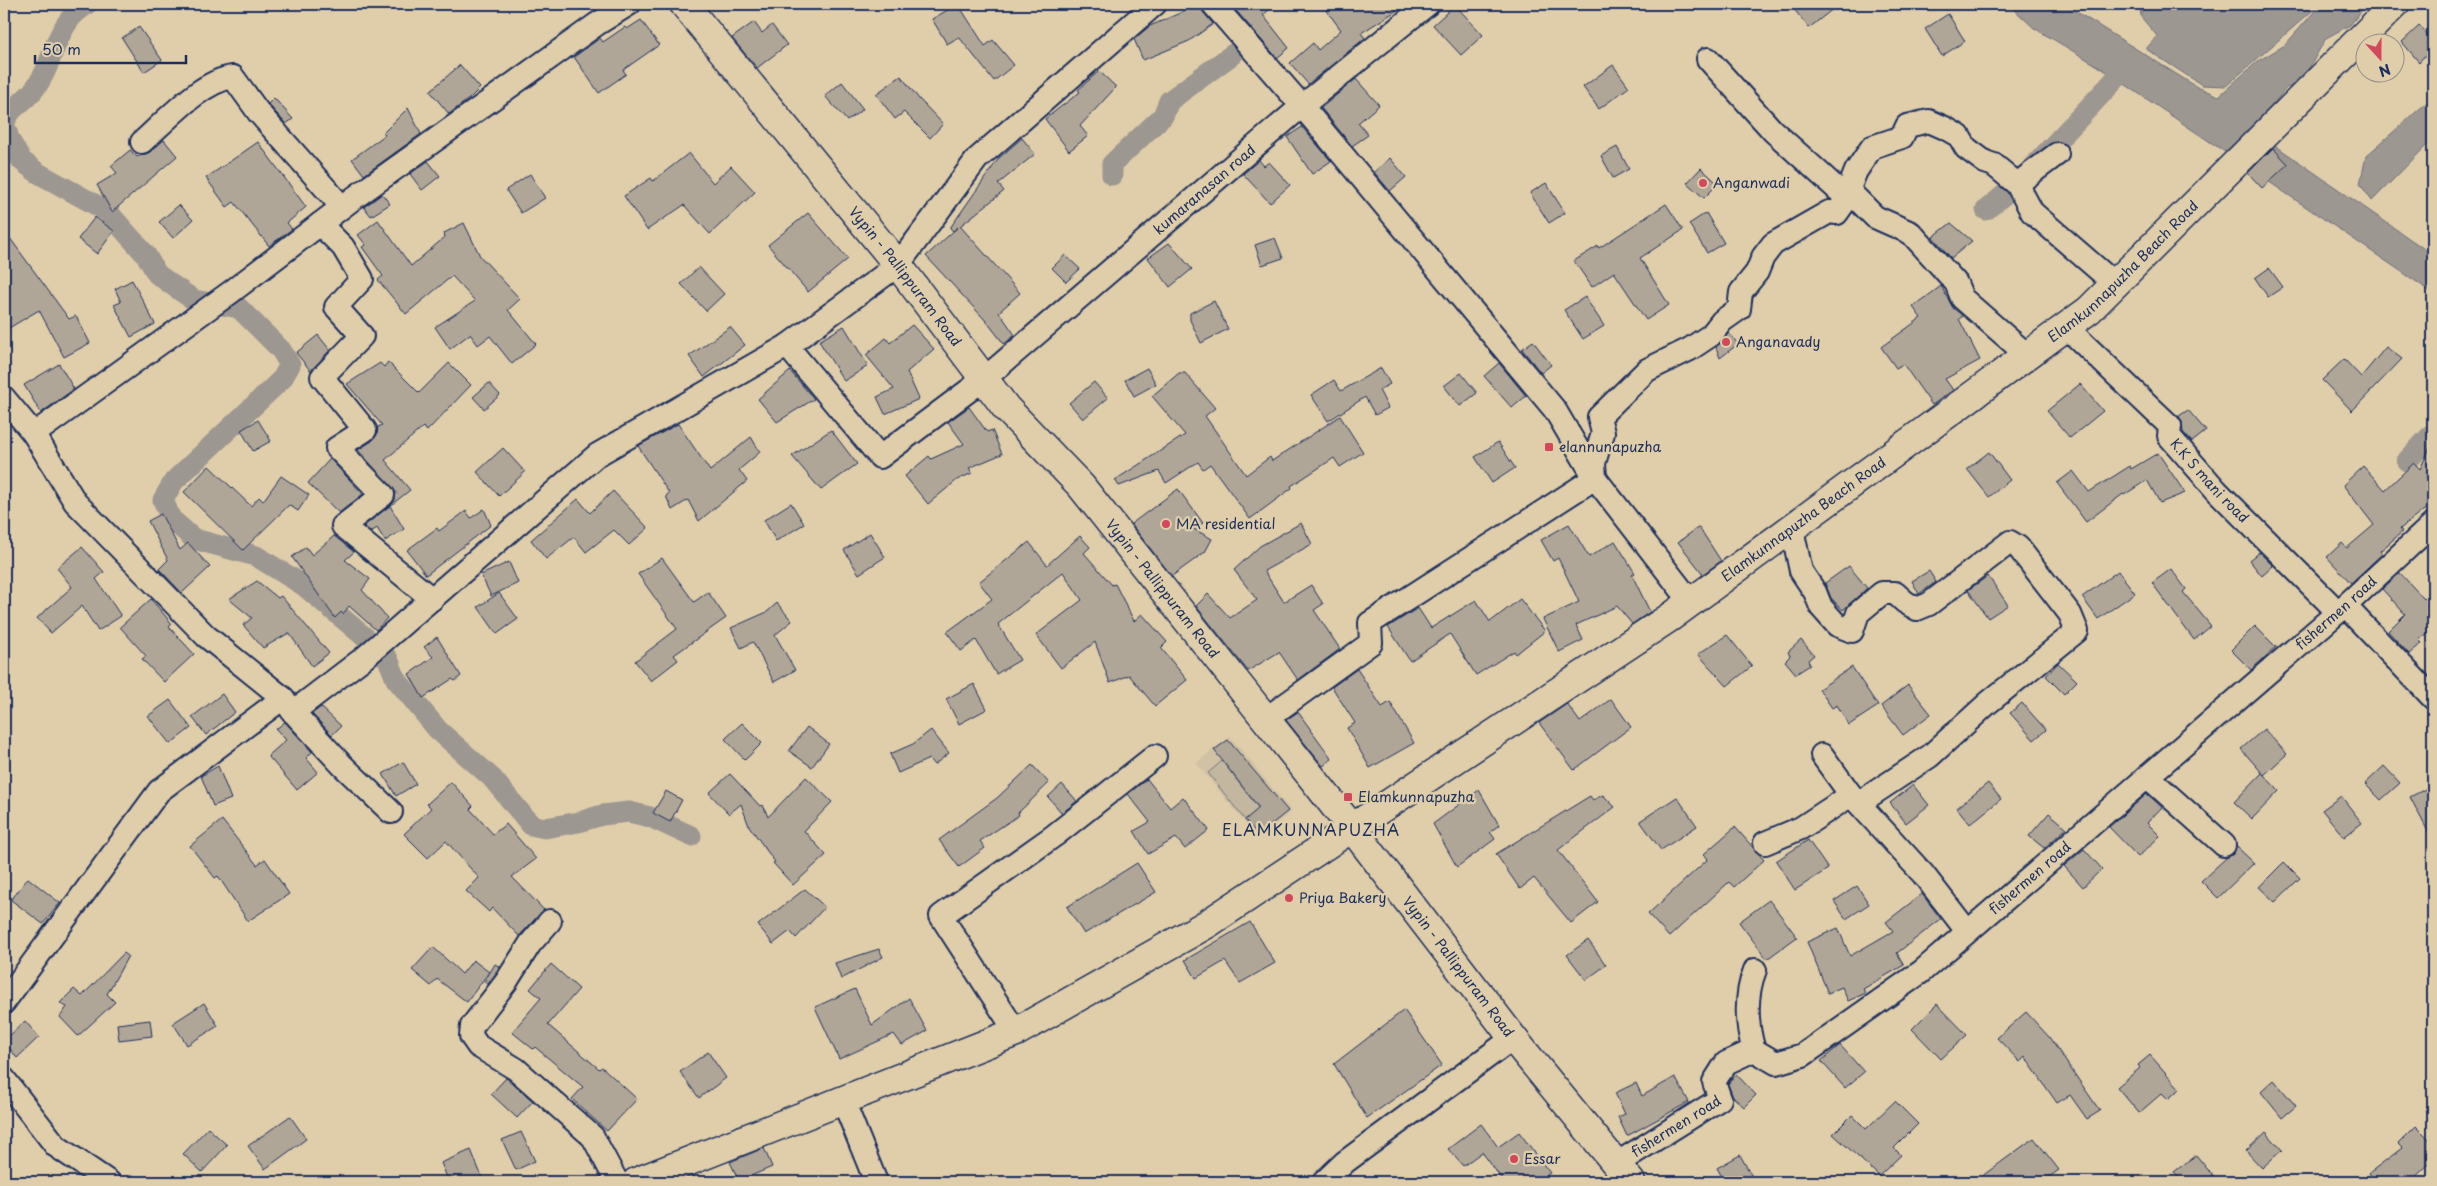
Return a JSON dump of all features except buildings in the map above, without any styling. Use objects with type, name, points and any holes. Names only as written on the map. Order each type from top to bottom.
[{"type":"main road","name":"Vypin - Pallippuram Road","points":[[684,4],[898,265],[1006,408],[1081,486],[1267,718],[1513,1038],[1623,1173]]},
{"type":"main road","name":"Elamkunnapuzha Beach Road","points":[[636,1182],[1016,1032],[1207,924],[1691,602],[2089,310],[2395,4]]},
{"type":"street","points":[[34,434],[231,292],[342,207],[596,24],[630,4]]},
{"type":"street","points":[[4,1002],[159,791],[288,705],[365,657],[597,455],[787,346],[898,265],[977,159],[1155,4]]},
{"type":"street","points":[[1213,4],[1302,106],[1555,410],[1595,478],[1691,602]]},
{"type":"street","name":"kumaranasan road","points":[[787,346],[880,457],[984,379],[1302,106],[1428,4]]},
{"type":"street","points":[[1708,60],[1772,131],[1875,217],[1912,233],[1956,283],[1962,298],[2027,355]]},
{"type":"street","points":[[142,142],[197,93],[224,78],[234,77],[258,113],[342,207]]},
{"type":"street","points":[[1595,478],[1594,463],[1603,433],[1598,417],[1647,370],[1690,349],[1711,335],[1722,321],[1739,309],[1741,292],[1757,272],[1763,257],[1773,244],[1829,212],[1837,213],[1849,195],[1850,186],[1856,172],[1872,147],[1902,137],[1907,126],[1929,121],[1959,136],[1966,148],[1985,162],[1994,165],[2014,181],[2032,212],[2115,284]]},
{"type":"street","points":[[2014,181],[2057,154]]},
{"type":"street","points":[[320,224],[343,247],[362,279],[336,307],[362,336],[322,377],[364,430],[337,448],[383,495],[343,526],[432,599]]},
{"type":"street","name":"K.K S mani road","points":[[2066,327],[2170,426],[2169,436],[2216,491],[2342,609]]},
{"type":"street","points":[[4,398],[34,434],[75,502],[206,636],[288,705],[342,766],[391,812]]},
{"type":"street","points":[[1267,718],[1371,644],[1370,623],[1595,478]]},
{"type":"street","name":"fishermen road","points":[[1623,1173],[1720,1099],[1714,1082],[1726,1063],[1754,1050],[1776,1063],[1803,1055],[1920,972],[2342,609],[2433,524]]},
{"type":"street","points":[[1765,843],[1801,828],[1930,756],[1988,703],[2077,630],[2070,614],[2018,547],[2010,542],[1929,604],[1917,609],[1895,593],[1882,593],[1858,613],[1852,631],[1837,624],[1821,607],[1816,592],[1802,571],[1792,529]]},
{"type":"street","points":[[2342,609],[2433,698]]},
{"type":"street","points":[[1822,755],[1855,799],[1923,874],[1968,931]]},
{"type":"street","points":[[1016,1032],[941,916],[1055,835],[1156,756]]},
{"type":"street","points":[[2148,777],[2224,845]]},
{"type":"street","points":[[550,921],[530,944],[506,982],[472,1026],[471,1036],[478,1046],[516,1069],[593,1138],[617,1182]]},
{"type":"street","points":[[1754,1050],[1748,1033],[1748,997],[1749,985],[1755,970]]},
{"type":"street","points":[[1324,1182],[1345,1162],[1513,1038]]},
{"type":"street","points":[[4,1079],[56,1146],[109,1182]]},
{"type":"street","points":[[843,1100],[876,1182]]},
{"type":"shaded area","points":[[2008,4],[2064,4],[2197,87],[2219,96],[2258,61],[2285,45],[2321,4],[2367,4],[2350,25],[2326,38],[2309,68],[2296,85],[2286,88],[2253,130],[2433,255],[2433,293],[2098,66],[2034,28]]},
{"type":"shaded area","points":[[2140,4],[2320,4],[2226,86],[2202,85],[2146,49],[2157,36],[2141,17]]},
{"type":"shaded area","points":[[2433,97],[2433,139],[2372,201],[2360,184],[2366,156]]},
{"type":"shaded area","points":[[1230,736],[1292,812],[1257,838],[1196,763]]},
{"type":"shaded area","points":[[1222,761],[1259,809],[1245,820],[1208,773]]},
{"type":"waterway","points":[[87,4],[74,15],[64,28],[38,84],[28,97],[14,108],[4,123],[10,141],[22,161],[38,173],[107,211],[146,255],[157,274],[194,300],[239,308],[281,350],[290,365],[282,379],[174,481],[163,500],[171,519],[194,539],[256,556],[303,585],[367,639],[388,659],[396,679],[438,730],[492,778],[531,825],[545,828],[579,822],[602,815],[629,812],[650,817],[691,836]]},
{"type":"waterway","points":[[1112,175],[1112,164],[1163,116],[1169,101],[1233,54]]},
{"type":"waterway","points":[[1986,210],[2017,184],[2125,69]]},
{"type":"waterway","points":[[2407,461],[2433,433]]},
{"type":"place","name":"Anganwadi","points":[[1703,183]]},
{"type":"place","name":"Anganavady","points":[[1726,342]]},
{"type":"place","name":"elannunapuzha","points":[[1549,447]]},
{"type":"place","name":"MA residential","points":[[1166,524]]},
{"type":"place","name":"Elamkunnapuzha","points":[[1348,797]]},
{"type":"place","name":"Priya Bakery","points":[[1289,898]]},
{"type":"place","name":"Essar","points":[[1514,1159]]},
{"type":"district","name":"ELAMKUNNAPUZHA","points":[[1311,830]]}]
